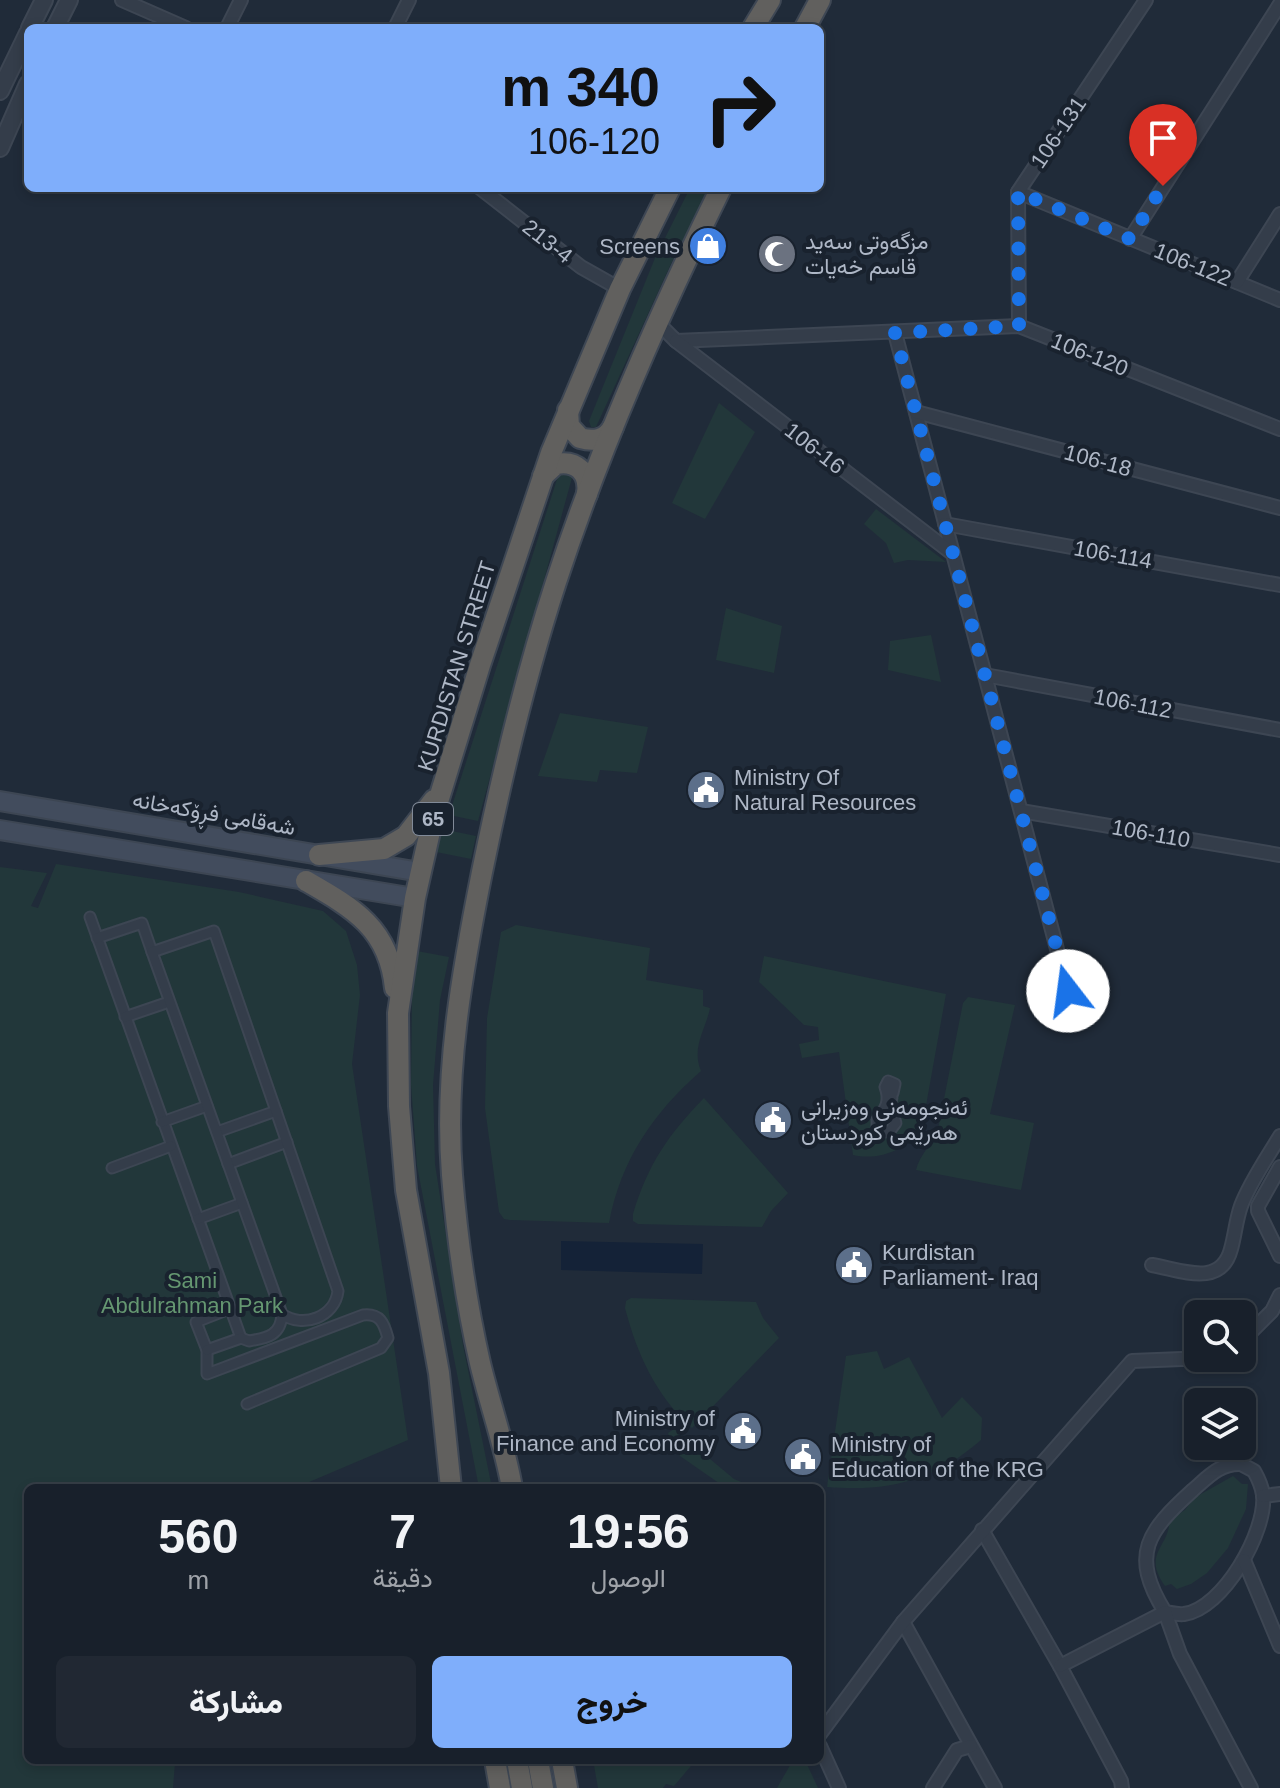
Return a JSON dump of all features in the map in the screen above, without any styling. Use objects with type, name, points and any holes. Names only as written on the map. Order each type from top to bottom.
[{"type":"highway","points":[[755,24],[770,0]]},
{"type":"highway","points":[[807,24],[820,0]]},
{"type":"highway","name":"KURDISTAN STREET","points":[[464,1484],[439,1373],[406,1190],[399,1106],[398,1013],[415,898],[443,788],[541,480],[620,289],[668,192]]},
{"type":"highway","points":[[497,1484],[452,1174],[452,1053],[469,937],[516,721],[556,581],[614,424],[719,192]]},
{"type":"highway","points":[[568,410],[569,426],[580,438],[588,441],[604,437],[614,424]]},
{"type":"highway","points":[[541,480],[550,468],[564,462],[571,464],[584,472],[587,494]]},
{"type":"highway","points":[[319,855],[384,849],[406,836],[443,788]]},
{"type":"highway","points":[[306,881],[351,907],[379,938],[389,955],[398,1013]]},
{"type":"highway","points":[[480,1365],[511,1484]]},
{"type":"highway","name":"KURDISTAN STREET","points":[[439,1373],[451,1484]]},
{"type":"highway","points":[[496,1764],[500,1788]]},
{"type":"highway","points":[[518,1764],[522,1788]]},
{"type":"highway","points":[[539,1764],[543,1788]]},
{"type":"highway","points":[[563,1764],[567,1788]]},
{"type":"main road","name":"شەقامی فڕۆکەخانە","points":[[0,801],[420,872]]},
{"type":"main road","points":[[0,830],[415,898]]},
{"type":"street","points":[[32,24],[44,0]]},
{"type":"street","points":[[57,24],[69,0]]},
{"type":"street","points":[[122,0],[177,24]]},
{"type":"street","points":[[229,24],[241,0]]},
{"type":"street","points":[[397,24],[409,0]]},
{"type":"street","name":"106-131","points":[[1019,326],[1018,192],[1146,0]]},
{"type":"street","points":[[1130,239],[1280,4]]},
{"type":"street","points":[[0,91],[24,41]]},
{"type":"street","points":[[0,148],[24,93]]},
{"type":"street","name":"213-4","points":[[485,192],[581,267],[620,289]]},
{"type":"street","name":"106-122","points":[[1018,192],[1280,300]]},
{"type":"street","points":[[1237,282],[1280,214]]},
{"type":"street","points":[[658,323],[676,341]]},
{"type":"street","name":"106-120","points":[[676,341],[1019,326],[1280,429]]},
{"type":"street","points":[[895,333],[1068,991]]},
{"type":"street","name":"106-16","points":[[676,341],[953,554]]},
{"type":"street","name":"106-18","points":[[916,412],[1280,508]]},
{"type":"street","name":"106-114","points":[[945,524],[1280,585]]},
{"type":"street","name":"106-112","points":[[985,675],[1280,730]]},
{"type":"street","name":"106-110","points":[[1021,811],[1280,855]]},
{"type":"street","points":[[90,917],[241,1338]]},
{"type":"street","points":[[97,938],[142,923],[282,1314],[276,1334],[249,1341],[241,1338],[207,1350]]},
{"type":"street","points":[[152,952],[214,931],[338,1291],[337,1302],[327,1313],[302,1322],[292,1322],[282,1314]]},
{"type":"street","points":[[125,1017],[169,1002]]},
{"type":"street","points":[[888,1081],[895,1084],[895,1090],[889,1093],[892,1097],[889,1114],[894,1117],[894,1128],[882,1132],[877,1127],[877,1119],[886,1108],[888,1096],[885,1087],[888,1081]]},
{"type":"street","points":[[162,1122],[207,1106]]},
{"type":"street","points":[[217,1132],[276,1111]]},
{"type":"street","points":[[1152,1265],[1204,1275],[1224,1265],[1231,1252],[1241,1206],[1280,1136]]},
{"type":"street","points":[[228,1164],[287,1142]]},
{"type":"street","points":[[112,1168],[171,1146]]},
{"type":"street","points":[[1280,1167],[1258,1206],[1280,1256]]},
{"type":"street","points":[[198,1219],[242,1203]]},
{"type":"street","points":[[1256,1327],[1272,1311],[1280,1295]]},
{"type":"street","points":[[229,1309],[196,1322],[207,1350],[207,1374],[363,1315],[377,1316],[383,1321],[388,1338],[381,1348],[247,1404]]},
{"type":"street","points":[[824,1729],[903,1622],[1132,1361],[1184,1359]]},
{"type":"street","points":[[1060,1666],[1165,1612],[1184,1614],[1212,1600],[1237,1572],[1258,1522],[1263,1496],[1251,1467],[1225,1465],[1193,1490],[1155,1527],[1147,1549],[1156,1598],[1165,1612],[1180,1654],[1251,1788]]},
{"type":"street","points":[[1263,1496],[1280,1494]]},
{"type":"street","points":[[982,1530],[1060,1666],[1122,1788]]},
{"type":"street","points":[[1244,1560],[1280,1646]]},
{"type":"street","points":[[903,1622],[995,1788]]},
{"type":"street","points":[[933,1788],[957,1750],[971,1746]]},
{"type":"street","points":[[824,1755],[839,1788]]},
{"type":"green space","points":[[688,192],[708,192],[670,266],[596,427],[591,427],[589,421],[655,258]]},
{"type":"green space","points":[[719,403],[755,432],[705,519],[672,503]]},
{"type":"green space","points":[[560,470],[573,474],[478,821],[449,815]]},
{"type":"green space","points":[[876,509],[946,562],[908,560],[894,563],[886,543],[864,524]]},
{"type":"green space","points":[[726,608],[782,626],[774,673],[716,660]]},
{"type":"green space","points":[[931,635],[941,682],[888,670],[890,641]]},
{"type":"green space","points":[[560,713],[648,727],[637,773],[600,770],[597,782],[538,776]]},
{"type":"green space","points":[[442,829],[476,836],[471,859],[436,852]]},
{"type":"green space","name":"Sami Abdulrahman Park","points":[[56,864],[239,892],[323,911],[346,931],[357,965],[360,995],[352,1064],[408,1440],[304,1484],[24,1484],[24,1764],[175,1764],[173,1788],[0,1788],[0,867],[47,873],[31,906],[38,908]]},
{"type":"green space","points":[[516,925],[650,948],[646,980],[703,990],[703,1006],[710,1008],[698,1046],[701,1071],[668,1104],[642,1139],[622,1179],[609,1223],[510,1220],[504,1219],[499,1212],[485,1108],[487,1018],[501,932]]},
{"type":"green space","points":[[417,951],[449,957],[440,1000],[433,1085],[435,1164],[463,1345],[491,1484],[478,1484],[417,1166],[411,1085],[412,994]]},
{"type":"green space","points":[[764,956],[946,994],[922,1128],[909,1142],[882,1155],[853,1155],[839,1052],[802,1058],[799,1044],[819,1040],[818,1027],[804,1025],[759,982]]},
{"type":"green space","points":[[968,997],[1015,1005],[990,1114],[1034,1123],[1021,1190],[916,1170],[938,1129],[963,1003]]},
{"type":"green space","points":[[704,1098],[788,1193],[771,1211],[762,1227],[638,1224],[633,1221],[633,1214],[653,1165],[670,1138]]},
{"type":"green space","points":[[631,1298],[756,1302],[763,1318],[779,1338],[692,1428],[658,1388],[642,1358],[625,1308],[626,1301]]},
{"type":"green space","points":[[877,1351],[884,1369],[909,1357],[942,1418],[962,1397],[982,1418],[981,1440],[946,1465],[910,1481],[871,1488],[827,1487],[846,1356]]},
{"type":"green space","points":[[674,1429],[734,1479],[746,1484],[720,1484],[680,1456],[671,1444],[668,1433]]},
{"type":"green space","points":[[1233,1476],[1242,1484],[1248,1484],[1246,1509],[1228,1548],[1207,1573],[1191,1584],[1177,1589],[1171,1584],[1165,1586],[1158,1575],[1156,1557],[1166,1537],[1169,1520],[1185,1510],[1194,1498]]},
{"type":"green space","points":[[594,1764],[693,1764],[674,1786],[598,1788]]},
{"type":"green space","points":[[791,1764],[807,1764],[818,1788],[777,1788]]},
{"type":"water","points":[[561,1241],[703,1244],[702,1274],[561,1270]]},
{"type":"place","name":"Screens","points":[[708,246]]},
{"type":"place","name":"مزگەوتی سەید قاسم خەیات","points":[[777,254]]},
{"type":"place","name":"Ministry Of Natural Resources","points":[[706,790]]},
{"type":"place","name":"ئەنجومەنی وەزیرانی هەرێمی کوردستان","points":[[773,1120]]},
{"type":"place","name":"Kurdistan Parliament- Iraq","points":[[854,1265]]},
{"type":"place","name":"Ministry of Finance and Economy","points":[[743,1431]]},
{"type":"place","name":"Ministry of Education of the KRG","points":[[803,1457]]},
{"type":"route","points":[[1068,991],[895,333],[1019,326],[1018,192],[1130,239],[1163,186]]}]
